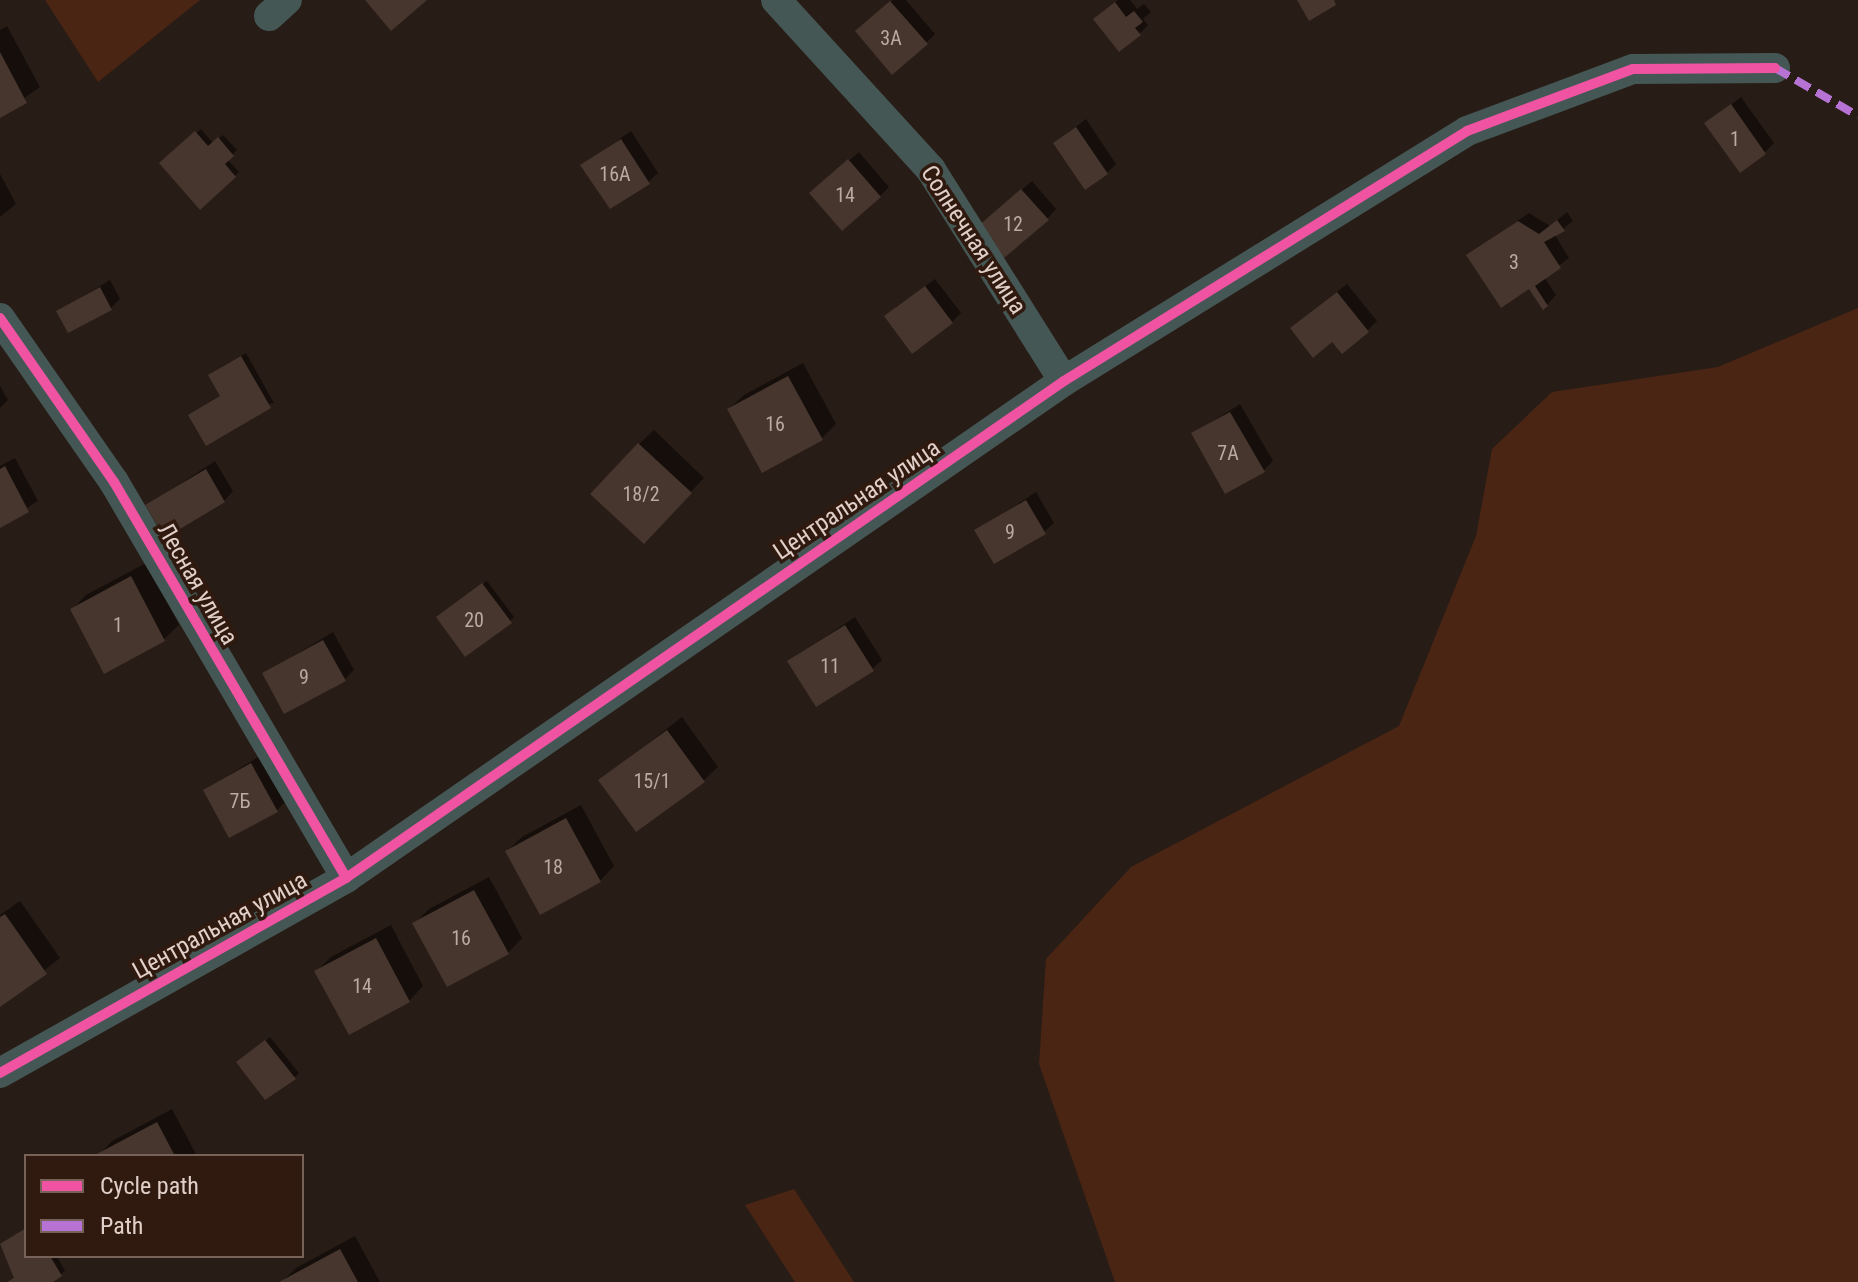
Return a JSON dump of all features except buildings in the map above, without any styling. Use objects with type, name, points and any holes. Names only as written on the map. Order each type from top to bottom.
[{"type":"street","name":"Солнечная улица","points":[[776,0],[931,170],[1064,381]]},
{"type":"street","name":"Центральная улица","points":[[0,1073],[346,878],[1064,381],[1467,131],[1633,69],[1775,68]]},
{"type":"street","name":"Лесная улица","points":[[0,318],[114,482],[346,878]]},
{"type":"shaded area","points":[[45,0],[200,0],[98,82]]},
{"type":"shaded area","points":[[1858,308],[1858,1282],[1115,1282],[1039,1064],[1046,959],[1131,867],[1399,726],[1476,536],[1492,449],[1552,392],[1718,367]]},
{"type":"shaded area","points":[[794,1189],[854,1282],[795,1282],[745,1205]]},
{"type":"marked path","points":[[1775,68],[1858,116]]},
{"type":"cycle path","points":[[0,1073],[346,878],[1064,381],[1467,131],[1633,69],[1775,68]]},
{"type":"cycle path","points":[[0,318],[114,482],[346,878]]}]
